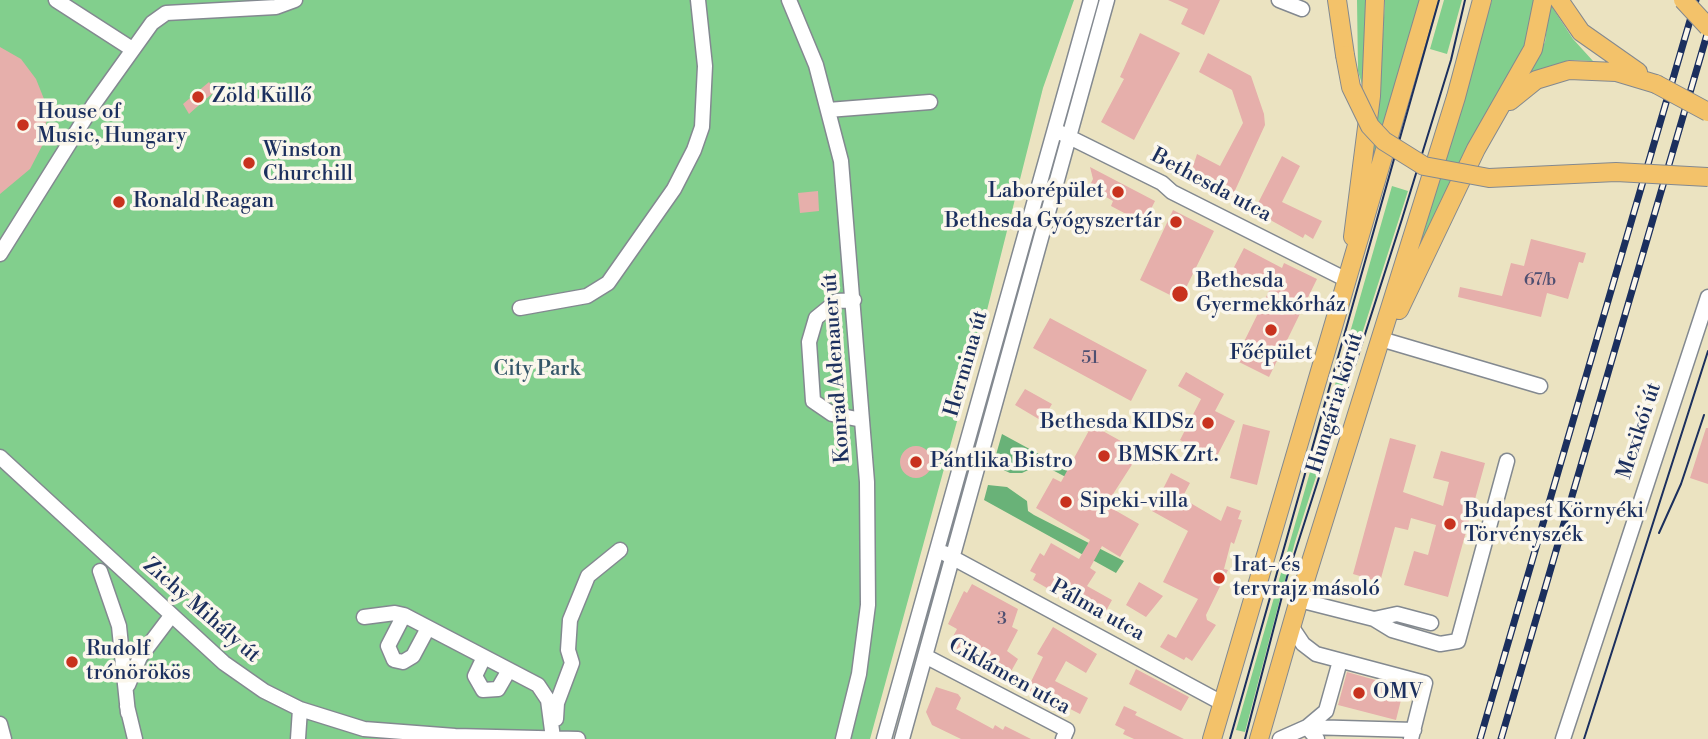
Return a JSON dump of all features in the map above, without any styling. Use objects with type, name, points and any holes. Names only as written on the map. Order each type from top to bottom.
[{"type":"main road","points":[[1337,0],[1351,87],[1370,125],[1384,141],[1424,166],[1489,178],[1616,172],[1708,177]]},
{"type":"main road","points":[[1345,55],[1350,0]]},
{"type":"main road","name":"Hungária körút","points":[[1212,739],[1429,0]]},
{"type":"main road","name":"Hungária körút","points":[[1259,739],[1291,626],[1456,97],[1482,0]]},
{"type":"main road","points":[[1371,370],[1476,149],[1533,49],[1543,0]]},
{"type":"main road","points":[[1559,0],[1581,32],[1618,66],[1708,112]]},
{"type":"main road","points":[[1682,0],[1708,27]]},
{"type":"main road","points":[[1349,274],[1354,211],[1371,96],[1375,1]]},
{"type":"main road","points":[[1501,109],[1520,91],[1549,74],[1618,66]]},
{"type":"street","points":[[56,0],[132,49]]},
{"type":"street","points":[[0,254],[132,49],[152,23],[166,13],[276,7],[295,0]]},
{"type":"street","points":[[520,308],[587,296],[608,283],[674,189],[694,150],[702,127],[705,66],[698,0]]},
{"type":"street","name":"Konrad Adenauer út","points":[[789,0],[816,65],[841,161],[867,482],[868,605],[859,674],[843,739]]},
{"type":"street","name":"Hermina út","points":[[884,739],[1091,0]]},
{"type":"street","name":"Hermina út","points":[[902,739],[1107,0]]},
{"type":"street","points":[[1279,0],[1302,9]]},
{"type":"street","points":[[828,110],[930,102]]},
{"type":"street","name":"Bethesda utca","points":[[1053,131],[1068,135],[1162,183],[1172,192],[1349,274]]},
{"type":"street","points":[[853,300],[837,301],[816,318],[809,342],[812,389],[813,401],[832,414],[862,420]]},
{"type":"street","name":"Mexikói út","points":[[1563,739],[1706,307]]},
{"type":"street","points":[[1384,340],[1540,386]]},
{"type":"street","name":"Zichy Mihály út","points":[[0,457],[171,616],[243,678],[300,709],[334,721],[383,732],[578,739]]},
{"type":"street","points":[[1299,600],[1374,619],[1392,630],[1440,643],[1458,641],[1507,461]]},
{"type":"street","points":[[555,738],[557,704],[572,663],[568,650],[569,620],[589,576],[620,550]]},
{"type":"street","name":"Pálma utca","points":[[936,550],[952,556],[1222,703]]},
{"type":"street","points":[[100,571],[119,626],[128,713],[135,739]]},
{"type":"street","points":[[364,618],[395,613],[404,615],[545,691],[555,738]]},
{"type":"street","points":[[1374,619],[1397,614],[1431,623]]},
{"type":"street","points":[[404,615],[388,646],[394,660],[403,662],[413,656],[428,628]]},
{"type":"street","points":[[128,713],[127,686],[131,673],[139,657],[171,616]]},
{"type":"street","points":[[1280,739],[1313,731],[1413,735],[1425,683],[1317,654],[1303,644],[1291,626]]},
{"type":"street","name":"Ciklámen utca","points":[[925,656],[1068,730],[1063,739]]},
{"type":"street","points":[[484,657],[475,677],[483,690],[498,689],[509,670]]},
{"type":"street","points":[[1313,731],[1326,711],[1340,661]]},
{"type":"street","points":[[298,739],[300,709]]},
{"type":"street","points":[[0,724],[4,739]]},
{"type":"street","points":[[1313,731],[1356,739]]},
{"type":"street","points":[[1371,739],[1392,735],[1398,739]]},
{"type":"green space","name":"City Park","points":[[0,0],[1074,0],[1043,88],[982,330],[870,739],[0,739]]},
{"type":"green space","points":[[1357,0],[1366,0],[1364,91],[1358,71]]},
{"type":"green space","points":[[1385,0],[1422,0],[1375,173],[1368,172],[1381,69]]},
{"type":"green space","points":[[1444,0],[1462,0],[1447,54],[1430,49]]},
{"type":"green space","points":[[1492,0],[1539,0],[1538,21],[1422,252],[1416,249]]},
{"type":"green space","points":[[1550,4],[1573,39],[1593,61],[1569,60],[1526,79],[1545,42]]},
{"type":"green space","points":[[1392,186],[1408,191],[1295,542],[1245,732],[1236,730]]},
{"type":"green space","points":[[1002,434],[1083,478],[1079,484],[1041,464],[1022,473],[1010,473],[993,465]]},
{"type":"green space","points":[[988,485],[1007,487],[1027,501],[1028,511],[1034,515],[1124,561],[1116,573],[984,500]]},
{"type":"building","points":[[1168,0],[1220,0],[1204,35],[1181,24],[1188,9]]},
{"type":"building","points":[[1140,33],[1180,53],[1134,140],[1101,122],[1124,79],[1120,77]]},
{"type":"building","name":"House of Music, Hungary","points":[[0,47],[21,59],[36,79],[46,104],[47,118],[43,144],[30,169],[0,194]]},
{"type":"building","points":[[1208,53],[1251,76],[1264,114],[1265,125],[1232,197],[1224,193],[1222,196],[1189,179],[1197,154],[1220,166],[1243,123],[1232,90],[1199,72]]},
{"type":"building","name":"Zöld Küllő","points":[[209,82],[215,91],[189,114],[183,104]]},
{"type":"building","points":[[1282,156],[1300,166],[1282,202],[1322,221],[1313,239],[1305,234],[1303,238],[1254,211]]},
{"type":"building","name":"Laborépület","points":[[1090,167],[1155,201],[1144,223],[1129,219],[1128,215],[1111,206],[1113,201],[1089,187],[1093,179]]},
{"type":"building","points":[[818,191],[819,211],[800,213],[798,193]]},
{"type":"building","points":[[1173,210],[1214,231],[1180,300],[1140,280]]},
{"type":"building","points":[[1531,239],[1586,253],[1583,263],[1579,262],[1568,299],[1547,293],[1541,317],[1458,297],[1460,287],[1502,296],[1511,263],[1524,266]]},
{"type":"building","name":"Főépület","points":[[1244,248],[1282,268],[1284,263],[1317,279],[1269,377],[1235,360],[1270,289],[1232,271]]},
{"type":"building","points":[[1050,318],[1147,370],[1131,401],[1033,348]]},
{"type":"building","points":[[1186,372],[1224,394],[1215,411],[1235,421],[1216,458],[1180,440],[1201,399],[1178,386]]},
{"type":"building","points":[[1025,389],[1052,404],[1042,421],[1015,405]]},
{"type":"building","points":[[1243,424],[1270,431],[1257,485],[1230,478]]},
{"type":"building","points":[[1092,425],[1137,450],[1130,461],[1133,463],[1106,505],[1139,524],[1120,557],[1102,546],[1090,568],[1096,572],[1087,586],[1112,600],[1100,622],[1046,590],[1047,588],[1033,580],[1036,574],[1030,571],[1040,553],[1044,556],[1051,543],[1079,559],[1090,540],[1036,508],[1053,478],[1061,482]]},
{"type":"building","points":[[1708,428],[1708,484],[1690,478]]},
{"type":"building","points":[[1390,438],[1416,445],[1403,492],[1443,506],[1449,482],[1433,478],[1441,451],[1485,463],[1448,597],[1404,585],[1414,551],[1428,555],[1436,525],[1411,518],[1408,530],[1395,527],[1380,582],[1353,574]]},
{"type":"building","name":"Pántlika Bistro","points":[[916,446],[927,451],[932,462],[927,473],[916,478],[905,473],[900,462],[905,451]]},
{"type":"building","points":[[1171,473],[1190,483],[1182,498],[1221,521],[1227,506],[1241,511],[1238,519],[1242,520],[1234,544],[1231,542],[1224,569],[1228,570],[1206,615],[1207,620],[1216,625],[1192,661],[1186,657],[1184,660],[1160,647],[1168,634],[1176,638],[1198,599],[1163,582],[1188,531],[1152,511]]},
{"type":"building","points":[[1139,582],[1163,596],[1146,617],[1126,605]]},
{"type":"building","points":[[972,584],[1018,609],[1012,627],[1018,630],[1007,651],[1018,659],[1009,675],[1002,672],[1000,674],[948,646],[957,629],[948,624],[964,591],[967,593]]},
{"type":"building","points":[[1053,627],[1097,654],[1086,673],[1066,661],[1055,681],[1088,698],[1080,714],[1039,693],[1037,697],[1026,692],[1043,657],[1037,654]]},
{"type":"building","points":[[1136,669],[1189,697],[1181,711],[1129,684]]},
{"type":"building","name":"OMV","points":[[1347,672],[1404,688],[1396,720],[1338,705]]},
{"type":"building","points":[[936,687],[958,694],[961,698],[956,709],[993,729],[995,725],[1003,730],[1005,726],[1031,739],[961,739],[932,725],[926,712]]},
{"type":"building","points":[[1124,706],[1137,712],[1135,715],[1184,739],[1134,739],[1123,734],[1125,730],[1115,725]]},
{"type":"tram line","points":[[1230,739],[1439,0]]},
{"type":"tram line","points":[[1245,739],[1287,577],[1402,219],[1451,60],[1465,0]]},
{"type":"tram line","points":[[1584,739],[1708,351]]},
{"type":"tram line","points":[[1659,533],[1681,484],[1704,415]]},
{"type":"railway","points":[[1480,739],[1696,0]]},
{"type":"railway","points":[[1501,739],[1708,31]]},
{"type":"place","name":"Zöld Küllő","points":[[198,97]]},
{"type":"place","name":"House of Music, Hungary","points":[[23,125]]},
{"type":"place","name":"Winston Churchill","points":[[249,163]]},
{"type":"place","name":"Laborépület","points":[[1118,192]]},
{"type":"place","name":"Ronald Reagan","points":[[119,202]]},
{"type":"place","name":"Bethesda Gyógyszertár","points":[[1176,222]]},
{"type":"place","name":"Bethesda Gyermekkórház","points":[[1180,294]]},
{"type":"place","name":"Főépület","points":[[1271,330]]},
{"type":"place","name":"Bethesda KIDSz","points":[[1208,423]]},
{"type":"place","name":"BMSK Zrt.","points":[[1104,456]]},
{"type":"place","name":"Pántlika Bistro","points":[[916,462]]},
{"type":"place","name":"Sipeki-villa","points":[[1066,502]]},
{"type":"place","name":"Budapest Környéki Törvényszék","points":[[1450,524]]},
{"type":"place","name":"Irat- és tervrajz másoló","points":[[1219,578]]},
{"type":"place","name":"Rudolf trónörökös","points":[[72,662]]},
{"type":"place","name":"OMV","points":[[1359,693]]}]
